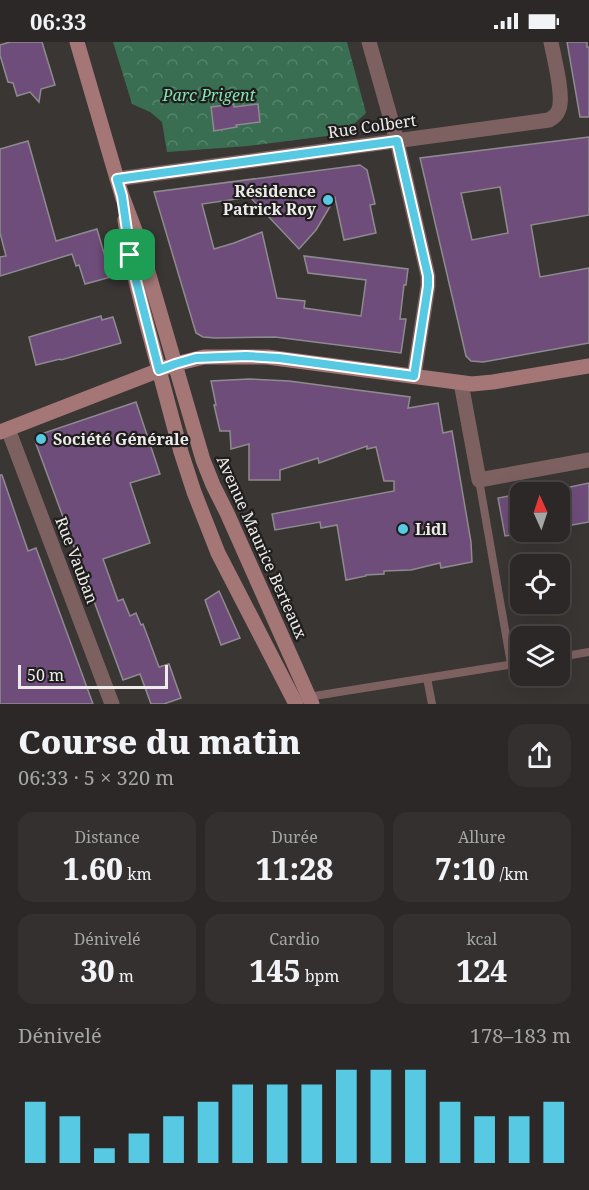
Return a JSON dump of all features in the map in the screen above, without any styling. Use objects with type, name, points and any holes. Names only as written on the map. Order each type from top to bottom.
[{"type":"street","name":"Avenue Maurice Berteaux","points":[[77,42],[122,196],[139,241],[203,460],[227,513],[303,701]]},
{"type":"street","points":[[369,42],[397,141],[428,276],[414,376]]},
{"type":"street","name":"Rue Colbert","points":[[117,179],[543,121],[553,117],[559,107],[560,97],[551,42]]},
{"type":"street","name":"Avenue Maurice Berteaux","points":[[122,196],[132,265],[188,472],[212,538],[303,701]]},
{"type":"street","points":[[4,431],[175,364],[204,357],[267,357],[461,383],[486,383],[589,366]]},
{"type":"street","points":[[461,383],[479,480],[589,459]]},
{"type":"street","name":"Rue Vauban","points":[[4,431],[112,704]]},
{"type":"lane","points":[[479,480],[510,634]]},
{"type":"lane","points":[[570,655],[589,652]]},
{"type":"lane","points":[[303,701],[510,665]]},
{"type":"lane","points":[[427,678],[432,704]]},
{"type":"green space","name":"Parc Prigent","points":[[113,42],[347,42],[366,113],[343,134],[248,146],[167,152],[162,122],[150,112],[132,104]]},
{"type":"building","points":[[10,42],[42,42],[55,85],[41,89],[39,102],[30,92],[17,96],[13,83],[8,82],[0,55],[0,45]]},
{"type":"building","points":[[567,42],[587,42],[587,47],[589,47],[589,117],[580,117]]},
{"type":"building","points":[[234,104],[234,107],[258,104],[260,122],[214,131],[211,107]]},
{"type":"building","points":[[589,137],[589,215],[531,225],[540,277],[589,268],[589,343],[483,362],[471,361],[466,356],[420,158]],"holes":[[[500,187],[508,233],[472,240],[461,193]]]},
{"type":"building","points":[[28,141],[56,241],[97,229],[111,277],[85,284],[79,265],[76,266],[72,254],[0,276],[0,257],[6,256],[0,233],[0,149]]},
{"type":"building","points":[[360,165],[367,170],[375,204],[370,205],[376,233],[344,240],[335,198],[316,230],[299,249],[250,197],[202,204],[214,249],[262,232],[277,298],[305,301],[304,308],[361,316],[366,280],[308,273],[304,256],[408,269],[400,319],[406,319],[401,353],[275,337],[215,338],[203,337],[196,333],[154,192]]},
{"type":"building","points":[[101,316],[102,320],[113,317],[121,343],[36,365],[29,337]]},
{"type":"building","points":[[249,379],[289,381],[410,397],[408,408],[438,403],[443,433],[452,431],[471,542],[472,562],[441,568],[440,563],[411,570],[384,571],[384,574],[366,575],[346,580],[337,525],[321,528],[320,522],[275,530],[272,514],[394,491],[394,481],[384,481],[376,447],[367,449],[367,446],[319,463],[318,458],[280,470],[280,480],[249,480],[249,444],[231,449],[230,431],[220,431],[211,381]]},
{"type":"building","points":[[136,402],[160,474],[130,483],[150,543],[103,559],[118,601],[123,599],[130,616],[136,613],[141,625],[143,624],[159,667],[169,664],[181,698],[164,704],[151,704],[140,674],[123,680],[35,441],[38,435]]},
{"type":"building","points":[[0,475],[2,475],[28,551],[36,548],[93,704],[0,704]]},
{"type":"building","points":[[589,483],[589,522],[570,525],[570,487]]},
{"type":"building","points":[[510,496],[510,535],[505,536],[498,498]]},
{"type":"building","points":[[219,591],[240,638],[221,645],[205,600]]},
{"type":"place","name":"Résidence Patrick Roy","points":[[328,200]]},
{"type":"place","name":"Société Générale","points":[[41,439]]},
{"type":"place","name":"Lidl","points":[[403,529]]},
{"type":"route","points":[[397,141],[428,276],[414,376],[279,358],[246,356],[196,358],[159,370],[130,255],[122,196],[117,179],[397,141]]}]
